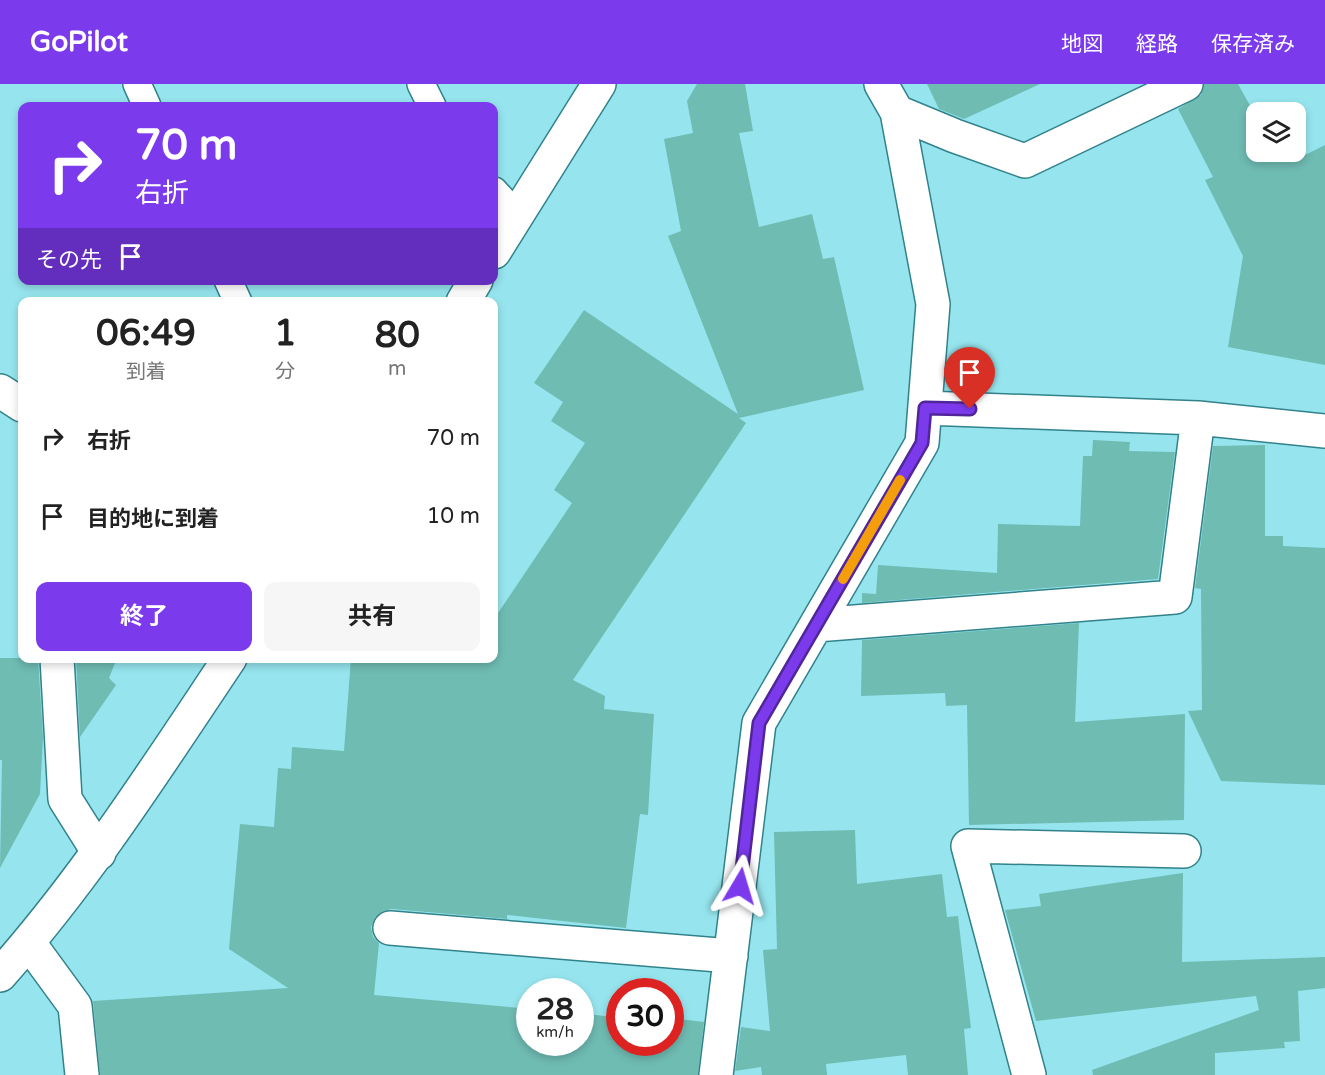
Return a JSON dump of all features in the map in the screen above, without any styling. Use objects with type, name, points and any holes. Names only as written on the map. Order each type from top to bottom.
[{"type":"street","points":[[498,245],[599,84]]},
{"type":"street","points":[[716,1075],[759,723],[922,443],[933,304],[897,112],[881,84]]},
{"type":"street","points":[[897,112],[1025,161],[1186,84]]},
{"type":"street","points":[[0,391],[18,402]]},
{"type":"street","points":[[925,408],[1198,418],[1325,431]]},
{"type":"street","points":[[816,626],[1175,597],[1198,418]]},
{"type":"street","points":[[57,663],[65,799],[99,853]]},
{"type":"street","points":[[0,975],[29,943],[99,853],[227,663]]},
{"type":"street","points":[[1029,1075],[968,846],[1184,851]]},
{"type":"street","points":[[390,928],[731,956]]},
{"type":"street","points":[[29,943],[75,1006],[82,1075]]},
{"type":"lane","points":[[137,84],[145,102]]},
{"type":"lane","points":[[421,84],[430,102]]},
{"type":"lane","points":[[498,195],[516,215]]},
{"type":"building","points":[[697,84],[745,84],[753,131],[739,133],[759,227],[812,214],[823,259],[834,257],[864,390],[739,418],[746,423],[573,680],[605,696],[604,709],[654,714],[648,815],[640,814],[626,928],[507,915],[507,919],[392,909],[383,911],[375,917],[371,927],[373,937],[379,943],[374,995],[516,1008],[516,1056],[594,1056],[594,1015],[606,1016],[606,1056],[684,1056],[684,1020],[704,1022],[698,1075],[100,1075],[93,1001],[288,988],[229,949],[240,824],[274,827],[278,768],[291,769],[292,747],[344,751],[351,663],[498,663],[498,613],[572,503],[554,490],[585,443],[551,421],[563,402],[534,383],[584,310],[738,414],[668,236],[681,231],[664,139],[693,133],[687,101]]},
{"type":"building","points":[[927,84],[1040,84],[964,119],[939,109]]},
{"type":"building","points":[[1204,84],[1238,84],[1248,102],[1246,102],[1246,162],[1306,162],[1306,154],[1325,145],[1325,365],[1228,347],[1243,256],[1205,180],[1213,177],[1178,109],[1201,95]]},
{"type":"building","points":[[1093,440],[1130,442],[1129,451],[1175,452],[1158,579],[862,603],[862,593],[876,594],[878,565],[997,573],[998,524],[1080,526],[1083,456],[1092,456]]},
{"type":"building","points":[[1265,445],[1265,536],[1283,536],[1283,546],[1325,548],[1325,785],[1221,781],[1188,711],[1202,710],[1201,589],[1195,588],[1213,446]]},
{"type":"building","points":[[1079,623],[1075,722],[1185,714],[1184,820],[969,825],[967,705],[946,706],[945,693],[861,696],[862,640]]},
{"type":"building","points":[[0,658],[18,658],[18,663],[38,663],[43,737],[40,794],[0,868],[2,760],[0,760]]},
{"type":"building","points":[[76,663],[115,663],[109,678],[116,685],[80,737]]},
{"type":"building","points":[[855,830],[857,884],[942,874],[947,917],[958,916],[971,1028],[964,1029],[968,1075],[908,1075],[906,1055],[826,1064],[827,1075],[762,1075],[761,1067],[735,1071],[741,1027],[770,1031],[763,950],[777,949],[774,832]]},
{"type":"building","points":[[1183,873],[1182,962],[1325,957],[1325,988],[1298,991],[1300,1041],[1284,1042],[1285,1048],[1215,1053],[1215,1075],[1093,1075],[1092,1070],[1259,1010],[1256,996],[1036,1021],[1005,910],[1041,906],[1039,894]]},
{"type":"slow traffic","points":[[843,579],[900,480]]},
{"type":"route","points":[[740,886],[759,723],[922,443],[925,408],[970,409]]}]
